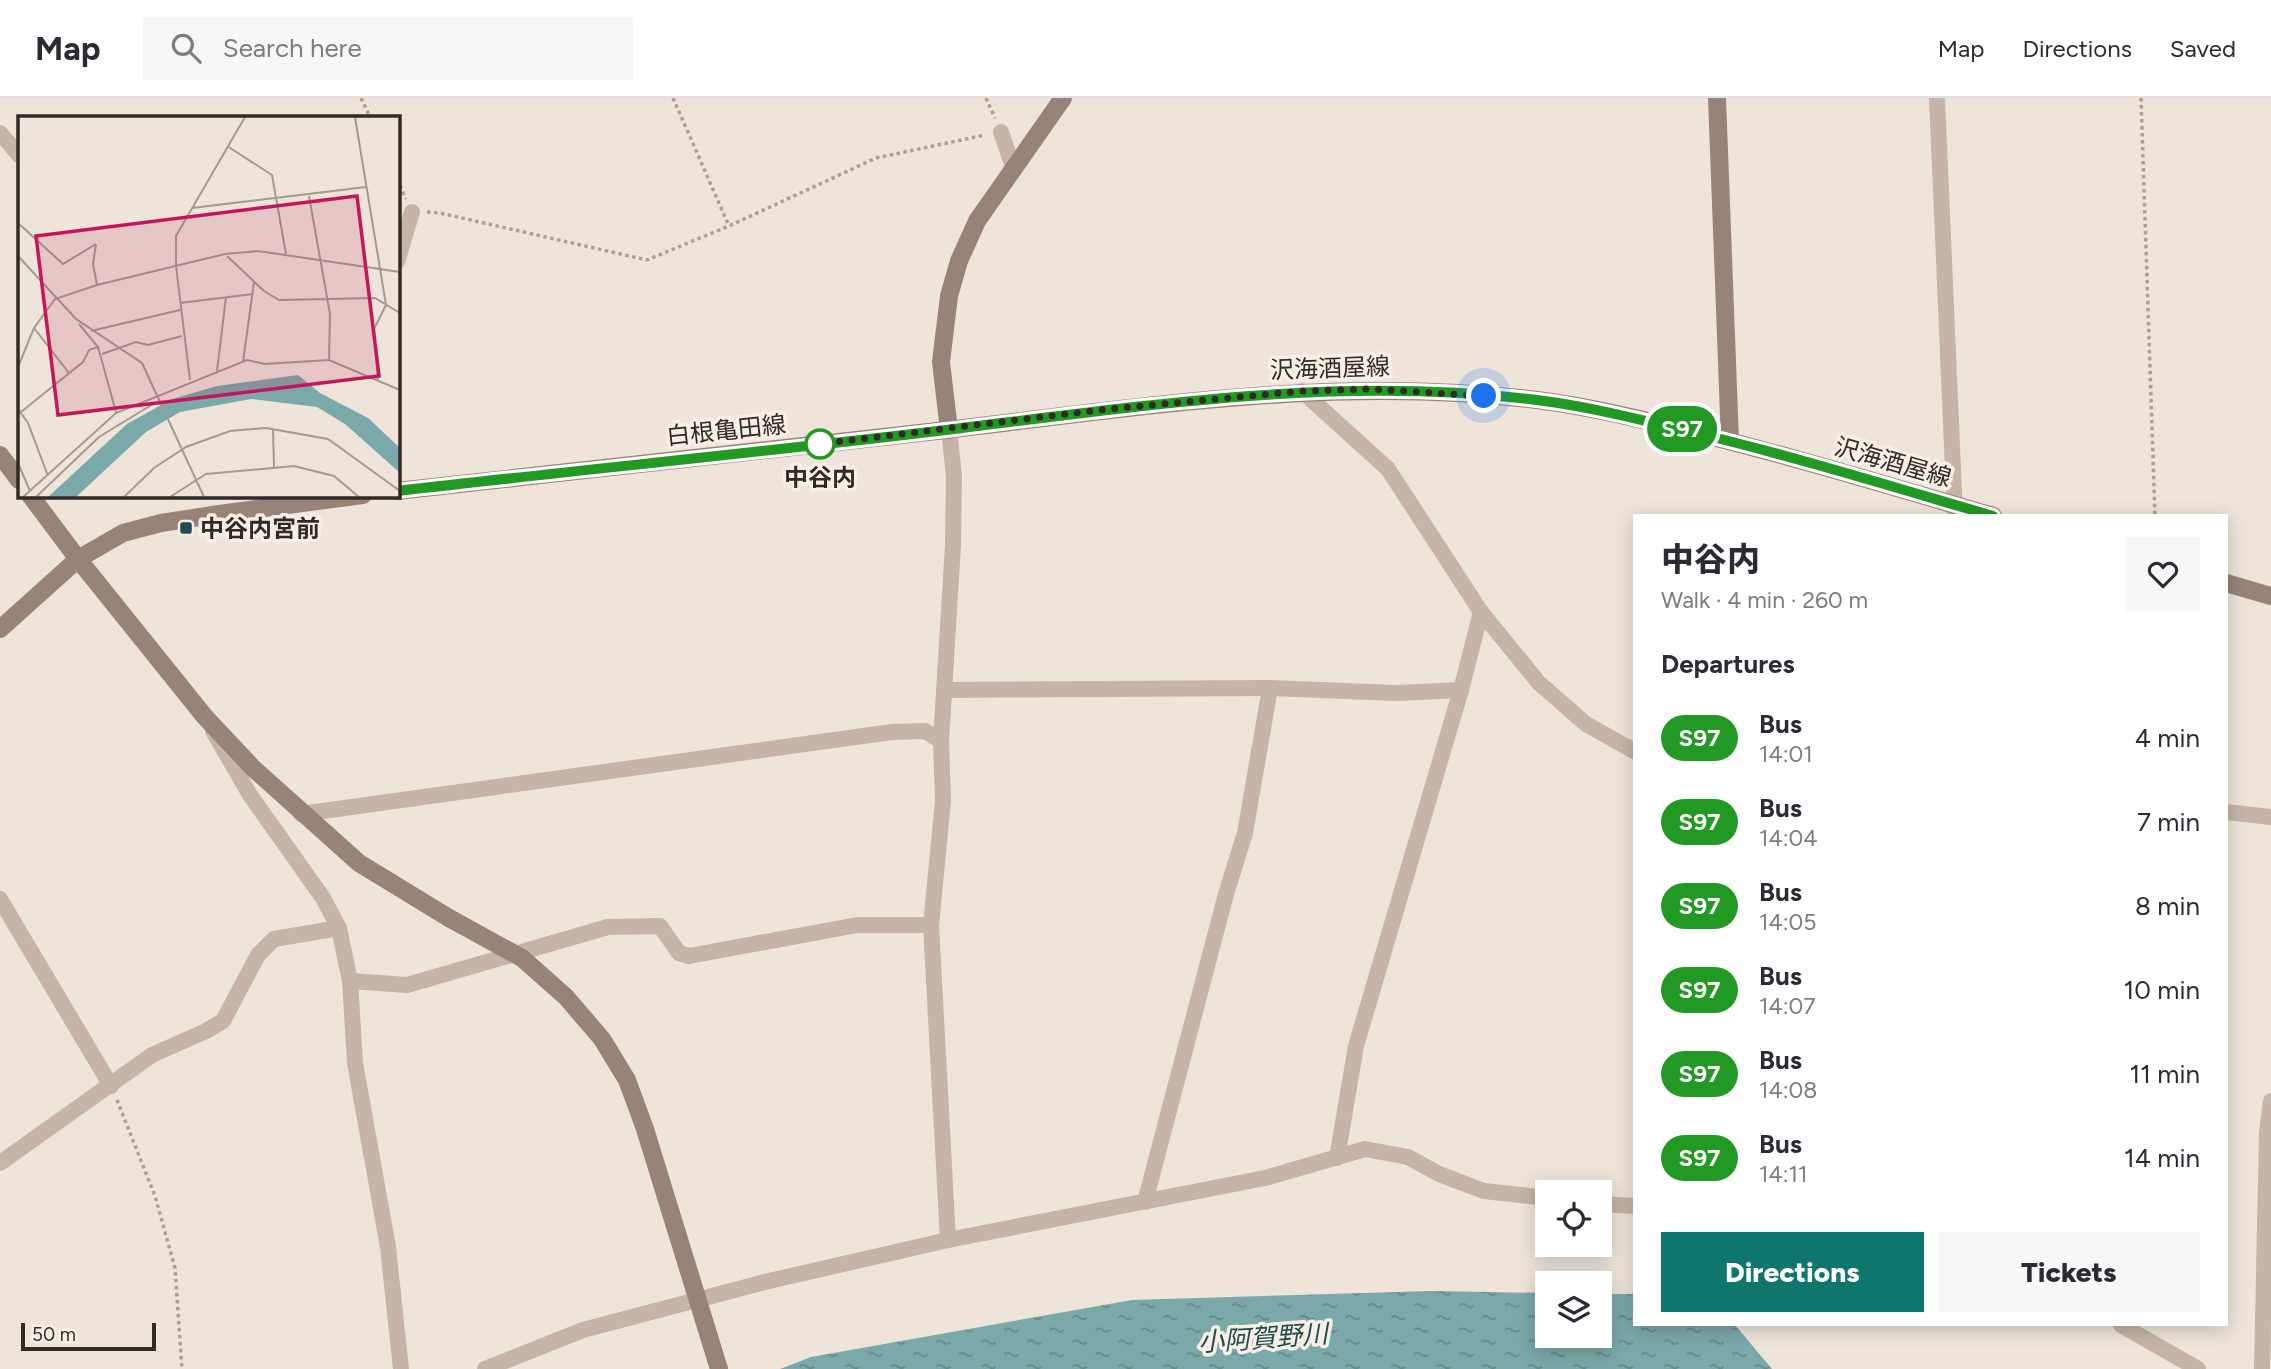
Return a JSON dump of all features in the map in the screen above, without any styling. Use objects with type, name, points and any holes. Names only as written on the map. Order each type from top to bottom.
[{"type":"main road","points":[[949,429],[941,362],[949,296],[959,261],[976,221],[1063,98]]},
{"type":"main road","points":[[1717,98],[1730,441]]},
{"type":"main road","name":"沢海酒屋線","points":[[949,429],[1099,410],[1303,391],[1370,389],[1536,399],[1597,409],[1730,441],[1954,511],[1977,514]]},
{"type":"main road","name":"白根亀田線","points":[[399,491],[949,429]]},
{"type":"main road","points":[[0,454],[18,480]]},
{"type":"main road","points":[[32,497],[205,717],[301,814],[359,863],[449,918],[522,958],[566,997],[602,1039],[627,1080],[645,1129],[719,1369]]},
{"type":"main road","points":[[0,629],[78,559],[123,533],[161,523],[349,497]]},
{"type":"main road","points":[[2228,584],[2271,596]]},
{"type":"street","points":[[1937,98],[1954,511]]},
{"type":"street","points":[[1001,132],[1013,167]]},
{"type":"street","points":[[0,133],[18,154]]},
{"type":"street","points":[[399,250],[405,215]]},
{"type":"street","points":[[1303,391],[1388,469],[1481,612],[1539,683],[1587,724],[1633,750]]},
{"type":"street","points":[[948,1240],[931,925],[943,801],[941,741],[954,490],[949,429]]},
{"type":"street","points":[[1336,1158],[1356,1046],[1461,690],[1481,612]]},
{"type":"street","points":[[944,690],[1270,688],[1396,693],[1461,690]]},
{"type":"street","points":[[1145,1202],[1226,894],[1245,832],[1270,688]]},
{"type":"street","points":[[205,717],[250,795],[323,898],[338,928],[350,981],[355,1063],[388,1247],[401,1369]]},
{"type":"street","points":[[301,814],[892,732],[925,731],[941,741]]},
{"type":"street","points":[[2228,812],[2271,817]]},
{"type":"street","points":[[0,899],[111,1086]]},
{"type":"street","points":[[350,981],[407,985],[608,927],[660,926],[679,953],[689,956],[858,925],[931,925]]},
{"type":"street","points":[[0,1163],[152,1055],[223,1021],[258,955],[274,939],[338,928]]},
{"type":"street","points":[[2262,1369],[2267,1132],[2271,1101]]},
{"type":"street","points":[[485,1369],[583,1330],[769,1281],[948,1240],[1265,1178],[1365,1150],[1408,1157],[1439,1174],[1484,1191],[1535,1197]]},
{"type":"street","points":[[1612,1205],[1633,1206]]},
{"type":"street","points":[[2123,1326],[2198,1369]]},
{"type":"path","points":[[361,98],[370,116]]},
{"type":"path","points":[[673,98],[729,226]]},
{"type":"path","points":[[405,215],[440,213],[647,260],[729,226],[876,158],[1001,132],[986,98]]},
{"type":"path","points":[[2141,98],[2155,514]]},
{"type":"path","points":[[111,1086],[155,1196],[174,1268],[182,1369]]},
{"type":"water","name":"小阿賀野川","points":[[1431,1291],[1535,1293],[1535,1348],[1612,1348],[1612,1294],[1633,1294],[1633,1326],[1736,1326],[1772,1369],[780,1369],[811,1357],[1132,1300]]},
{"type":"bus line","name":"S97","points":[[399,491],[922,433],[1099,410],[1303,391],[1370,389],[1536,399],[1597,409],[1730,441],[1986,514]]},
{"type":"place","name":"中谷内","points":[[820,444]]},
{"type":"place","name":"中谷内宮前","points":[[186,528]]},
{"type":"route","points":[[820,444],[811,445],[1099,410],[1303,391],[1370,389],[1484,396]]}]
